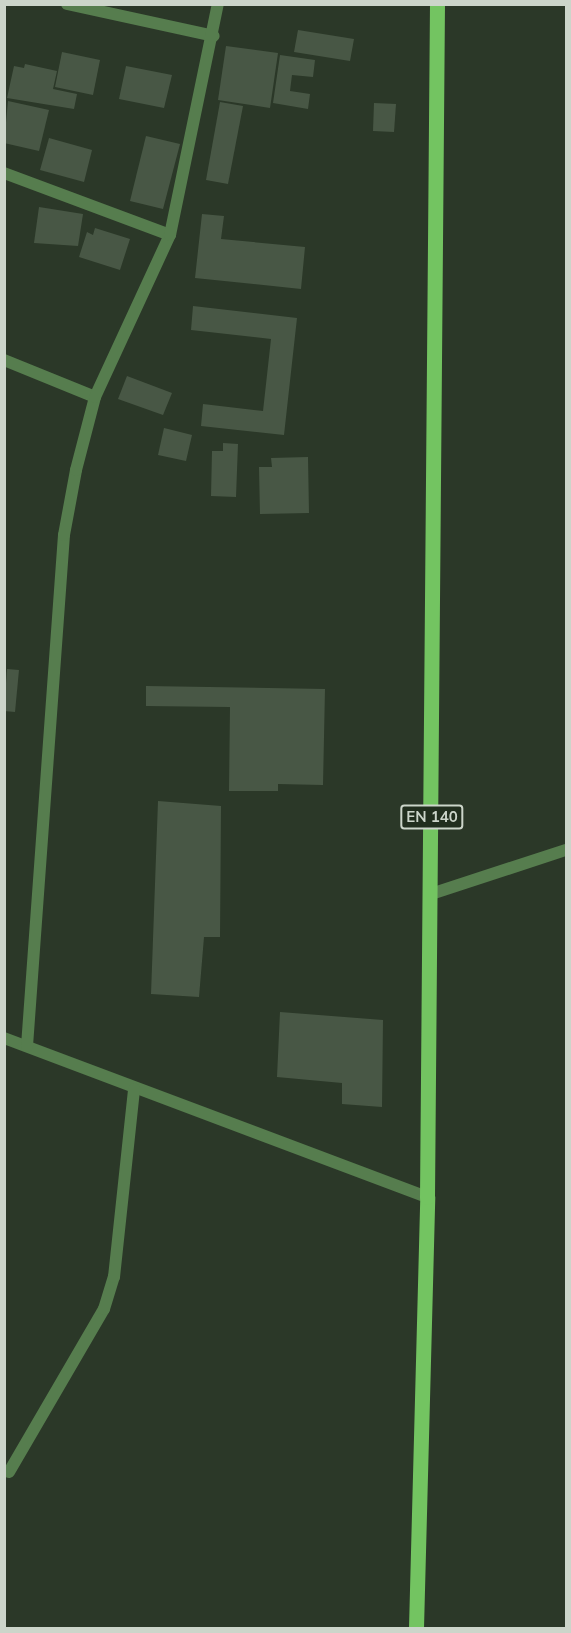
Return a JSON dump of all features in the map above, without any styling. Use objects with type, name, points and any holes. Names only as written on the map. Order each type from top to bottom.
[{"type":"main road","name":"EN 140","points":[[416,1629],[427,1197],[431,894],[437,4]]},
{"type":"street","points":[[67,4],[214,36]]},
{"type":"street","points":[[27,1046],[64,535],[95,397],[170,235],[214,36],[218,4]]},
{"type":"street","points":[[4,173],[170,235]]},
{"type":"street","points":[[4,360],[95,397]]},
{"type":"street","points":[[431,894],[567,850]]},
{"type":"street","points":[[4,1038],[427,1197]]},
{"type":"street","points":[[9,1472],[104,1309],[114,1277],[135,1089]]},
{"type":"building","points":[[298,30],[354,39],[350,61],[294,52]]},
{"type":"building","points":[[226,46],[278,53],[270,108],[218,100]]},
{"type":"building","points":[[62,52],[100,60],[93,95],[55,87]]},
{"type":"building","points":[[280,55],[315,60],[313,77],[292,75],[290,91],[310,94],[308,109],[273,103]]},
{"type":"building","points":[[25,64],[57,71],[53,89],[77,94],[74,109],[7,98],[14,66],[24,68]]},
{"type":"building","points":[[126,66],[172,75],[164,108],[119,99]]},
{"type":"building","points":[[8,101],[49,110],[39,151],[4,143]]},
{"type":"building","points":[[220,102],[243,106],[228,184],[206,180]]},
{"type":"building","points":[[374,103],[396,104],[394,132],[373,131]]},
{"type":"building","points":[[146,136],[180,144],[163,209],[130,201]]},
{"type":"building","points":[[49,138],[92,150],[84,182],[40,170]]},
{"type":"building","points":[[39,207],[83,214],[78,246],[34,243]]},
{"type":"building","points":[[202,214],[224,216],[221,239],[305,247],[301,289],[195,278]]},
{"type":"building","points":[[95,228],[130,239],[120,270],[79,257],[87,232],[93,235]]},
{"type":"building","points":[[193,306],[297,318],[284,435],[201,426],[203,404],[263,411],[271,339],[191,330]]},
{"type":"building","points":[[127,376],[172,393],[163,415],[118,399]]},
{"type":"building","points":[[164,428],[192,435],[186,461],[158,455]]},
{"type":"building","points":[[223,443],[238,444],[236,497],[211,496],[212,451],[223,451]]},
{"type":"building","points":[[308,457],[309,513],[260,514],[259,467],[272,467],[271,458]]},
{"type":"building","points":[[7,669],[19,670],[15,712],[4,711]]},
{"type":"building","points":[[146,686],[325,689],[323,785],[278,784],[278,791],[229,791],[230,707],[146,706]]},
{"type":"building","points":[[158,801],[221,806],[220,937],[204,937],[199,997],[151,994]]},
{"type":"building","points":[[280,1012],[383,1020],[382,1107],[342,1104],[342,1083],[277,1077]]}]
